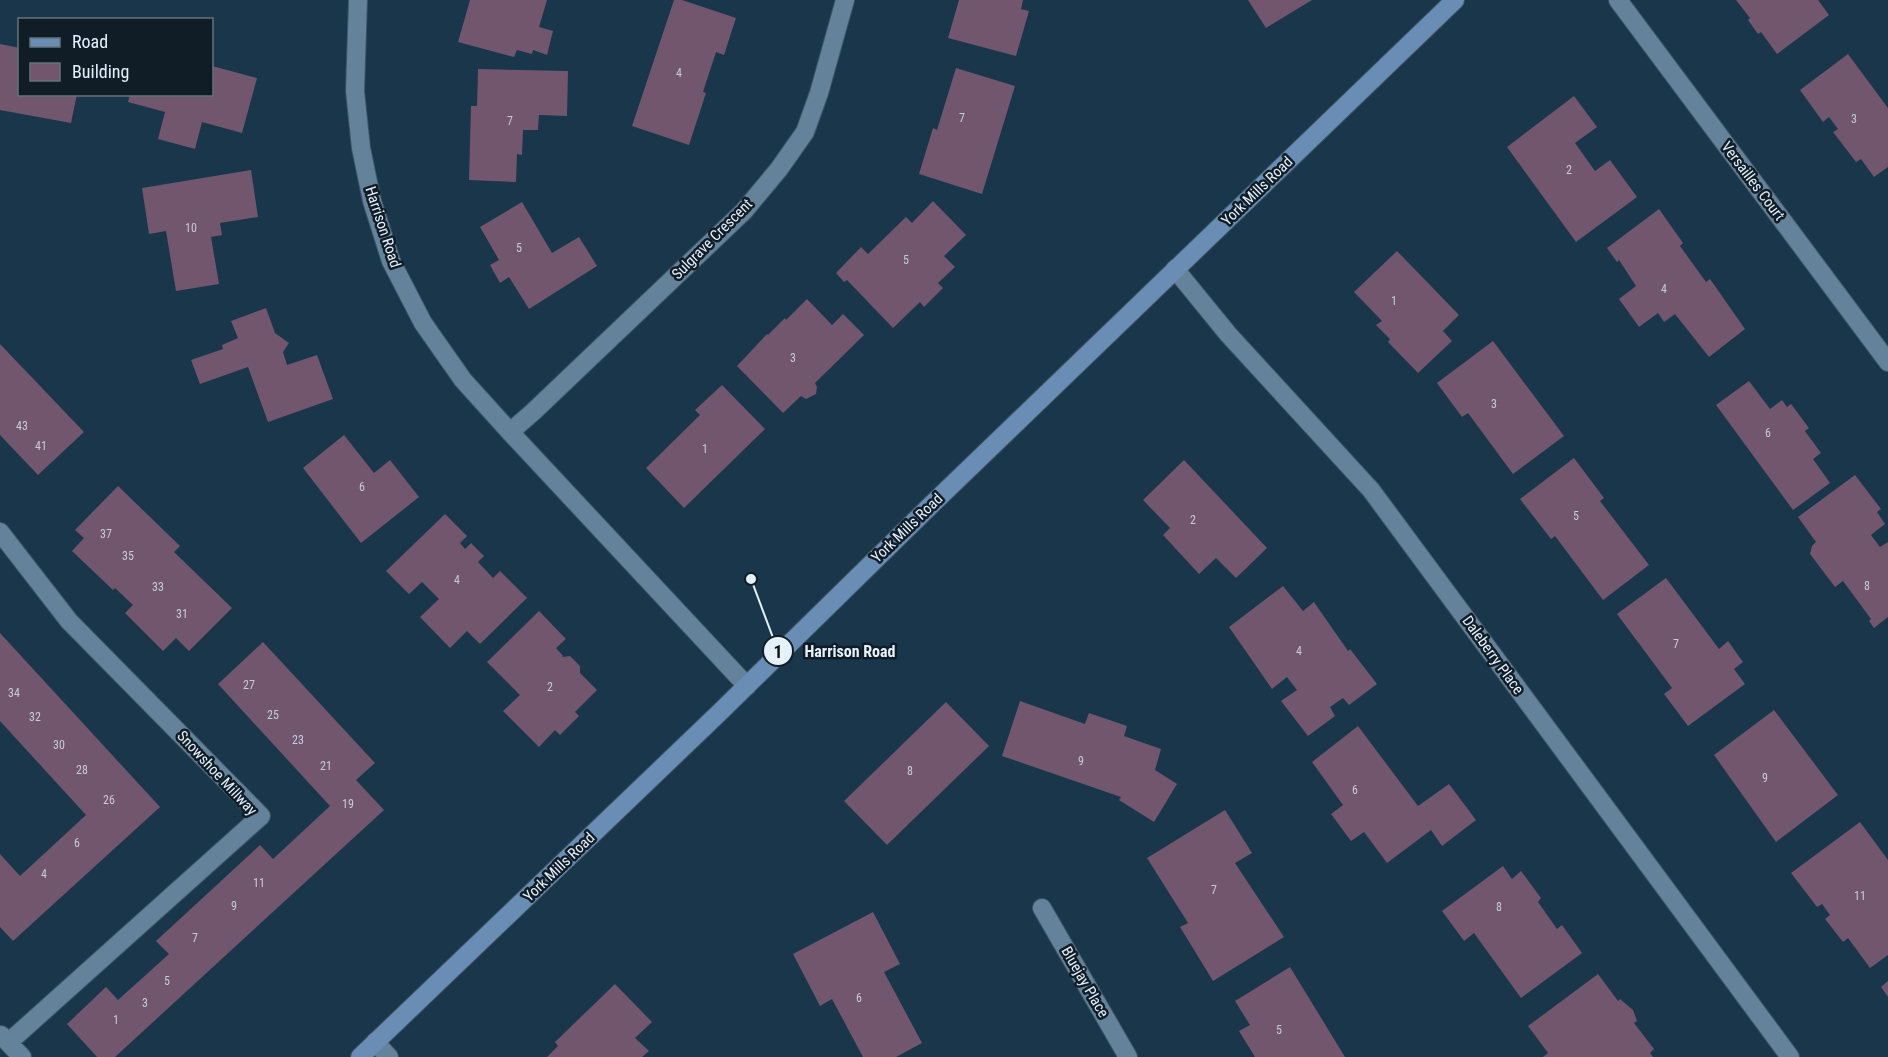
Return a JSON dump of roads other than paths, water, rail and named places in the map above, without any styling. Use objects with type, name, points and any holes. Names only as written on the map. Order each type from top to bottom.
[{"type":"main road","name":"York Mills Road","points":[[360,1057],[747,686],[928,507],[1455,0]]},
{"type":"street","name":"Harrison Road","points":[[358,0],[355,90],[362,148],[372,201],[391,261],[423,322],[464,380],[510,432],[747,686]]},
{"type":"street","name":"Sulgrave Crescent","points":[[510,432],[534,412],[744,211],[779,169],[805,132],[819,93],[844,0]]},
{"type":"street","name":"Versailles Court","points":[[1618,0],[1888,362]]},
{"type":"street","name":"Daleberry Place","points":[[1175,269],[1228,334],[1371,490],[1790,1057]]},
{"type":"street","name":"Snowshoe Millway","points":[[0,532],[69,621],[261,816],[4,1038]]},
{"type":"street","name":"Bluejay Place","points":[[1042,908],[1128,1057]]},
{"type":"street","points":[[4,1038],[22,1057]]},
{"type":"street","points":[[375,1042],[389,1057]]},
{"type":"place","name":"Harrison Road","points":[[751,579]]}]
